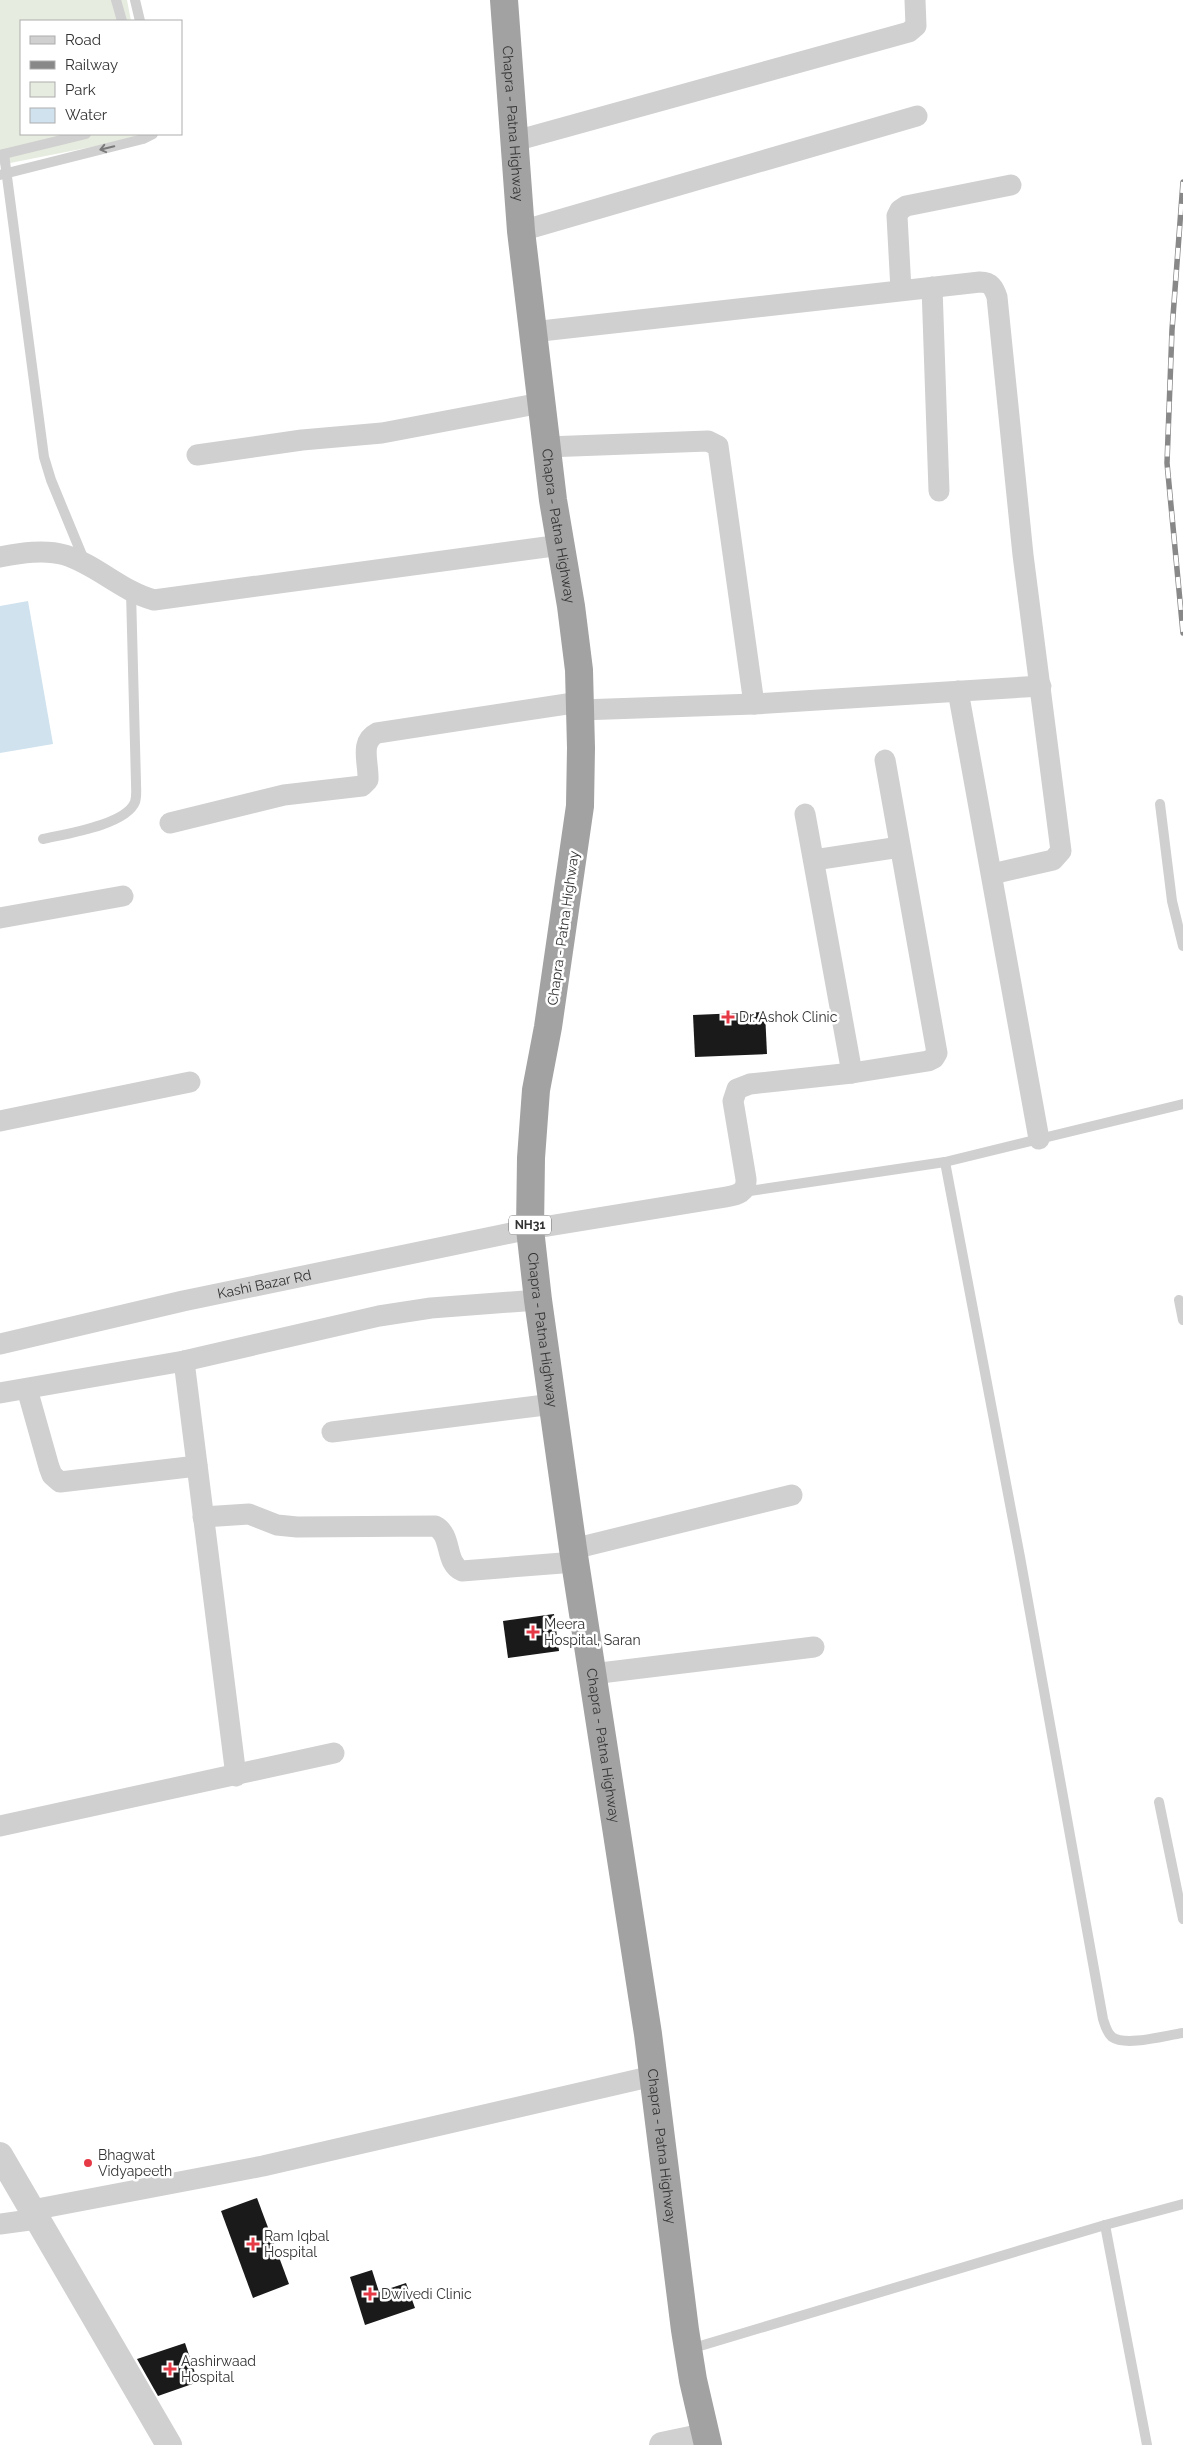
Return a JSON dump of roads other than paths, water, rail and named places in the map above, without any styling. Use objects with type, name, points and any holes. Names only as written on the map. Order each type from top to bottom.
[{"type":"highway","name":"Chapra - Patna Highway","points":[[504,0],[521,232],[546,447],[579,670],[580,706],[580,806],[548,1027],[536,1090],[531,1158],[530,1229],[538,1300],[574,1556],[653,2076],[688,2350],[707,2441]]},
{"type":"street","points":[[515,141],[909,32],[916,26],[915,0]]},
{"type":"street","points":[[521,232],[917,116]]},
{"type":"street","points":[[901,290],[897,216],[900,210],[1011,185]]},
{"type":"street","points":[[532,332],[986,282],[996,292],[1023,556],[1061,851],[1053,860],[992,874]]},
{"type":"street","points":[[932,287],[938,491]]},
{"type":"street","points":[[197,454],[302,440],[382,433],[541,403]]},
{"type":"street","points":[[546,447],[708,441],[718,446],[754,704]]},
{"type":"street","points":[[0,557],[51,552],[66,555],[86,564],[131,592],[154,600],[561,545]]},
{"type":"street","points":[[170,823],[284,794],[362,786],[368,780],[367,742],[371,736],[377,733],[580,706],[754,704],[1041,686]]},
{"type":"street","points":[[958,691],[1039,1139]]},
{"type":"street","points":[[743,1192],[746,1189],[746,1179],[732,1101],[737,1089],[750,1084],[852,1073],[928,1061],[934,1058],[937,1053],[885,760]]},
{"type":"street","points":[[805,814],[852,1073]]},
{"type":"street","points":[[814,860],[900,848]]},
{"type":"street","points":[[0,918],[123,896]]},
{"type":"street","points":[[0,1121],[190,1082]]},
{"type":"street","name":"Kashi Bazar Rd","points":[[0,1344],[183,1301],[530,1229],[726,1197],[743,1192]]},
{"type":"street","points":[[0,1394],[184,1361],[379,1316],[431,1308],[538,1300]]},
{"type":"street","points":[[184,1361],[236,1776]]},
{"type":"street","points":[[27,1389],[49,1467],[52,1474],[60,1482],[197,1466]]},
{"type":"street","points":[[332,1432],[553,1404]]},
{"type":"street","points":[[203,1517],[249,1514],[277,1525],[297,1527],[435,1526],[444,1534],[455,1566],[462,1571],[574,1556],[792,1495]]},
{"type":"street","points":[[592,1674],[814,1647]]},
{"type":"street","points":[[0,1826],[236,1776],[334,1753]]},
{"type":"street","points":[[0,2224],[34,2214],[263,2166],[653,2076]]},
{"type":"street","points":[[0,2155],[169,2445]]},
{"type":"street","points":[[662,2445],[707,2441]]},
{"type":"lane","points":[[116,0],[122,20]]},
{"type":"lane","points":[[135,0],[140,20]]},
{"type":"lane","points":[[82,135],[2,154],[3,175],[44,457],[51,480],[86,564]]},
{"type":"lane","points":[[3,175],[143,139],[151,135]]},
{"type":"lane","points":[[43,840],[110,822],[122,816],[134,803],[136,783],[131,592]]},
{"type":"lane","points":[[1160,804],[1172,901],[1183,946]]},
{"type":"lane","points":[[743,1192],[945,1162],[1183,1104]]},
{"type":"lane","points":[[945,1162],[1020,1557],[1103,2019],[1112,2036],[1119,2040],[1131,2041],[1183,2033]]},
{"type":"lane","points":[[1179,1300],[1183,1320]]},
{"type":"lane","points":[[1159,1802],[1183,1919]]},
{"type":"lane","points":[[688,2350],[1105,2225],[1183,2204]]},
{"type":"lane","points":[[1105,2225],[1147,2445]]},
{"type":"water","points":[[28,601],[53,744],[0,753],[0,606]]},
{"type":"railway","points":[[1183,182],[1172,330],[1167,463],[1183,633]]},
{"type":"place","name":"Dr. Ashok Clinic","points":[[728,1017]]},
{"type":"place","name":"Meera Hospital, Saran","points":[[533,1632]]},
{"type":"place","name":"Bhagwat Vidyapeeth","points":[[88,2163]]},
{"type":"place","name":"Ram Iqbal Hospital","points":[[253,2244]]},
{"type":"place","name":"Dwivedi Clinic","points":[[370,2294]]},
{"type":"place","name":"Aashirwaad Hospital","points":[[170,2369]]}]
